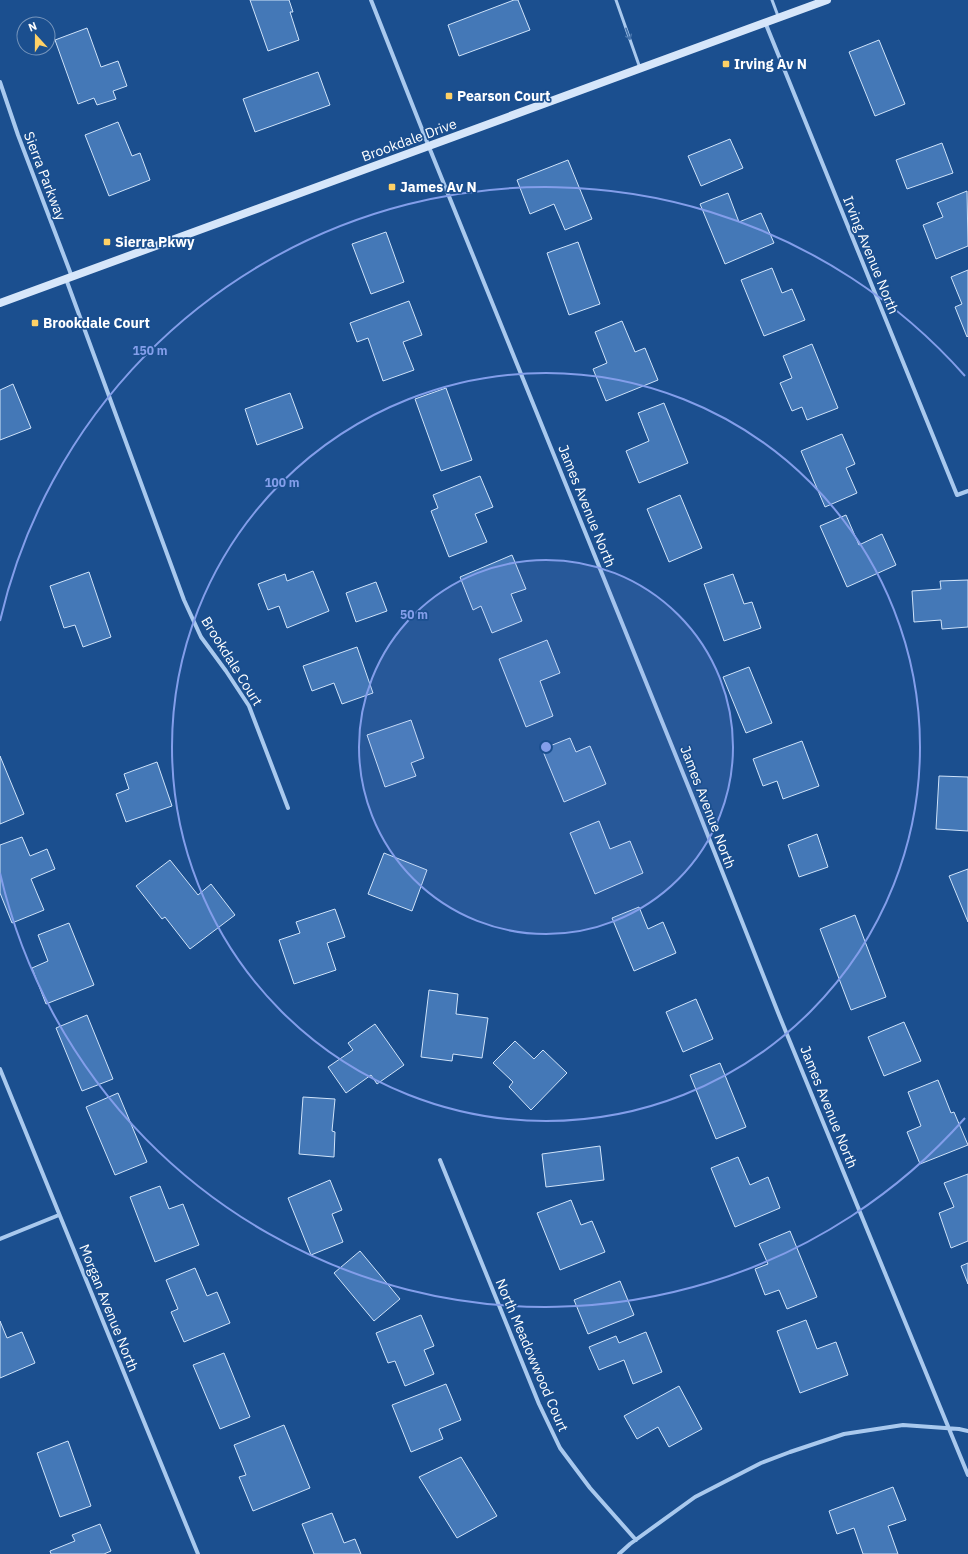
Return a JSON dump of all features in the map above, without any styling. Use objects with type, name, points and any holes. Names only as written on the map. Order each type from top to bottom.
[{"type":"street","points":[[371,0],[429,147]]},
{"type":"street","name":"Brookdale Drive","points":[[0,303],[827,0]]},
{"type":"street","name":"Irving Avenue North","points":[[765,22],[956,495],[968,491]]},
{"type":"street","name":"Sierra Parkway","points":[[0,82],[69,278]]},
{"type":"street","name":"James Avenue North","points":[[429,147],[695,803],[767,987],[968,1475]]},
{"type":"street","name":"Brookdale Court","points":[[69,278],[184,600],[201,638],[226,671],[249,706],[288,808]]},
{"type":"street","name":"Morgan Avenue North","points":[[0,1069],[198,1554]]},
{"type":"street","name":"North Meadowwood Court","points":[[440,1160],[539,1404],[560,1448],[590,1488],[636,1540]]},
{"type":"street","points":[[0,1239],[59,1215]]},
{"type":"street","points":[[619,1554],[630,1544],[695,1497],[761,1463],[790,1452],[844,1434],[902,1426],[949,1428],[968,1431]]},
{"type":"lane","points":[[616,0],[640,69]]},
{"type":"lane","points":[[772,0],[779,18]]},
{"type":"building","points":[[250,0],[289,0],[293,12],[290,12],[299,40],[268,51]]},
{"type":"building","points":[[514,0],[518,0],[530,30],[459,56],[448,25]]},
{"type":"building","points":[[87,28],[101,67],[118,61],[127,86],[113,91],[116,99],[97,105],[94,98],[78,104],[56,40]]},
{"type":"building","points":[[879,40],[905,104],[875,116],[849,52]]},
{"type":"building","points":[[318,72],[330,105],[255,132],[243,99]]},
{"type":"building","points":[[118,122],[132,156],[140,153],[150,180],[109,196],[85,135]]},
{"type":"building","points":[[730,139],[743,168],[701,186],[688,156]]},
{"type":"building","points":[[942,143],[953,173],[907,189],[896,160]]},
{"type":"building","points":[[568,160],[592,219],[565,230],[554,204],[530,214],[517,180]]},
{"type":"building","points":[[967,191],[968,246],[936,259],[923,225],[943,217],[937,203]]},
{"type":"building","points":[[728,193],[739,222],[761,213],[774,243],[725,264],[700,204]]},
{"type":"building","points":[[386,232],[404,282],[371,294],[352,244]]},
{"type":"building","points":[[578,242],[600,304],[569,315],[547,253]]},
{"type":"building","points":[[772,268],[782,293],[792,289],[805,320],[764,336],[741,280]]},
{"type":"building","points":[[968,270],[967,337],[955,307],[962,304],[951,277]]},
{"type":"building","points":[[409,301],[422,335],[403,342],[414,370],[383,381],[368,338],[357,342],[350,323]]},
{"type":"building","points":[[622,321],[635,352],[645,348],[658,380],[606,401],[593,369],[607,363],[595,332]]},
{"type":"building","points":[[812,344],[838,408],[807,420],[802,407],[792,411],[780,383],[792,378],[783,356]]},
{"type":"building","points":[[13,384],[31,428],[0,440],[0,390]]},
{"type":"building","points":[[446,388],[472,460],[441,471],[415,399]]},
{"type":"building","points":[[290,393],[303,428],[257,445],[245,409]]},
{"type":"building","points":[[664,403],[688,463],[639,483],[626,451],[649,441],[638,413]]},
{"type":"building","points":[[842,434],[855,464],[846,468],[857,493],[825,507],[801,451]]},
{"type":"building","points":[[480,476],[493,507],[475,514],[487,542],[449,557],[431,511],[438,508],[433,495]]},
{"type":"building","points":[[680,495],[702,548],[669,562],[647,509]]},
{"type":"building","points":[[846,515],[859,545],[882,534],[896,565],[847,587],[820,526]]},
{"type":"building","points":[[512,555],[526,589],[511,594],[522,621],[492,633],[481,606],[473,610],[460,577]]},
{"type":"building","points":[[313,571],[329,611],[287,628],[279,606],[268,610],[258,584],[285,574],[287,581]]},
{"type":"building","points":[[89,572],[111,637],[83,647],[75,625],[64,628],[50,586]]},
{"type":"building","points":[[733,574],[744,604],[752,602],[761,628],[724,641],[704,584]]},
{"type":"building","points":[[968,580],[968,627],[942,629],[941,620],[914,622],[912,591],[941,589],[940,581]]},
{"type":"building","points":[[376,582],[387,611],[356,622],[346,593]]},
{"type":"building","points":[[547,640],[560,673],[540,681],[553,716],[526,727],[499,659]]},
{"type":"building","points":[[357,647],[373,693],[342,704],[334,683],[312,691],[303,666]]},
{"type":"building","points":[[749,667],[772,723],[746,733],[723,677]]},
{"type":"building","points":[[411,720],[424,758],[411,763],[416,776],[385,787],[367,735]]},
{"type":"building","points":[[570,738],[576,752],[590,746],[606,784],[564,802],[542,749]]},
{"type":"building","points":[[802,741],[819,786],[783,799],[777,781],[763,786],[753,759]]},
{"type":"building","points":[[0,756],[24,814],[0,824]]},
{"type":"building","points":[[157,762],[172,806],[126,822],[116,794],[129,789],[124,774]]},
{"type":"building","points":[[939,776],[968,777],[968,831],[936,829]]},
{"type":"building","points":[[599,821],[610,849],[630,841],[643,873],[595,894],[570,833]]},
{"type":"building","points":[[817,834],[828,867],[799,877],[788,845]]},
{"type":"building","points":[[22,837],[30,856],[47,849],[55,869],[31,879],[44,910],[12,923],[0,893],[0,845]]},
{"type":"building","points":[[384,853],[427,870],[412,911],[368,894]]},
{"type":"building","points":[[170,860],[198,895],[211,884],[235,915],[190,949],[165,917],[162,919],[136,886]]},
{"type":"building","points":[[968,869],[968,922],[949,876]]},
{"type":"building","points":[[639,907],[648,929],[663,922],[676,953],[634,971],[612,918]]},
{"type":"building","points":[[335,909],[345,937],[327,943],[336,970],[294,984],[279,940],[300,933],[296,922]]},
{"type":"building","points":[[855,915],[886,997],[851,1010],[820,929]]},
{"type":"building","points":[[69,923],[94,985],[46,1004],[32,968],[48,961],[38,935]]},
{"type":"building","points":[[429,990],[458,994],[456,1014],[488,1018],[482,1058],[453,1054],[452,1061],[421,1057]]},
{"type":"building","points":[[696,999],[713,1039],[683,1052],[666,1012]]},
{"type":"building","points":[[87,1015],[113,1079],[82,1091],[56,1028]]},
{"type":"building","points":[[904,1022],[921,1061],[884,1076],[868,1037]]},
{"type":"building","points":[[375,1024],[404,1065],[377,1084],[371,1075],[346,1093],[328,1067],[353,1050],[348,1043]]},
{"type":"building","points":[[515,1041],[534,1059],[543,1050],[567,1073],[531,1110],[509,1087],[513,1082],[493,1063]]},
{"type":"building","points":[[720,1063],[746,1127],[716,1139],[690,1075]]},
{"type":"building","points":[[938,1080],[951,1113],[954,1112],[968,1145],[920,1164],[907,1132],[921,1126],[908,1092]]},
{"type":"building","points":[[118,1093],[147,1162],[115,1175],[86,1107]]},
{"type":"building","points":[[303,1097],[335,1099],[332,1131],[335,1132],[334,1157],[299,1154]]},
{"type":"building","points":[[600,1146],[604,1180],[546,1187],[542,1154]]},
{"type":"building","points":[[738,1157],[750,1185],[768,1177],[780,1208],[735,1227],[711,1168]]},
{"type":"building","points":[[968,1174],[968,1241],[951,1248],[939,1213],[954,1207],[944,1183]]},
{"type":"building","points":[[330,1180],[342,1210],[332,1214],[343,1242],[311,1255],[288,1198]]},
{"type":"building","points":[[160,1186],[169,1209],[183,1204],[199,1245],[155,1262],[130,1197]]},
{"type":"building","points":[[571,1200],[581,1225],[592,1221],[605,1252],[560,1270],[537,1213]]},
{"type":"building","points":[[790,1231],[817,1297],[787,1309],[779,1290],[765,1295],[755,1269],[768,1264],[759,1244]]},
{"type":"building","points":[[360,1251],[400,1299],[374,1321],[334,1273]]},
{"type":"building","points":[[968,1263],[968,1284],[961,1266]]},
{"type":"building","points":[[195,1268],[207,1296],[217,1292],[230,1323],[184,1342],[171,1312],[178,1309],[166,1280]]},
{"type":"building","points":[[620,1281],[634,1315],[588,1334],[574,1300]]},
{"type":"building","points":[[421,1315],[434,1346],[424,1350],[434,1374],[405,1386],[395,1361],[388,1363],[376,1333]]},
{"type":"building","points":[[806,1320],[817,1349],[836,1342],[848,1375],[800,1393],[777,1331]]},
{"type":"building","points":[[0,1321],[7,1338],[22,1332],[35,1363],[0,1378]]},
{"type":"building","points":[[646,1332],[662,1372],[633,1384],[624,1360],[599,1370],[589,1347],[616,1336],[619,1343]]},
{"type":"building","points":[[224,1353],[250,1417],[220,1429],[193,1365]]},
{"type":"building","points":[[446,1384],[461,1420],[439,1429],[443,1439],[411,1452],[392,1405]]},
{"type":"building","points":[[679,1386],[702,1429],[669,1447],[658,1427],[637,1439],[624,1416]]},
{"type":"building","points":[[284,1425],[310,1488],[253,1511],[239,1477],[246,1475],[234,1445]]},
{"type":"building","points":[[68,1441],[91,1506],[60,1517],[37,1453]]},
{"type":"building","points":[[461,1457],[497,1516],[457,1538],[419,1477]]},
{"type":"building","points":[[893,1487],[906,1520],[888,1526],[898,1554],[863,1554],[854,1528],[837,1534],[829,1511]]},
{"type":"building","points":[[332,1513],[344,1543],[355,1539],[361,1554],[314,1554],[302,1524]]},
{"type":"building","points":[[100,1524],[111,1551],[104,1554],[51,1554],[50,1551],[75,1541],[72,1535]]},
{"type":"place","name":"Irving Av N","points":[[726,64]]},
{"type":"place","name":"Pearson Court","points":[[449,96]]},
{"type":"place","name":"James Av N","points":[[392,187]]},
{"type":"place","name":"Sierra Pkwy","points":[[107,242]]},
{"type":"place","name":"Brookdale Court","points":[[35,323]]}]
